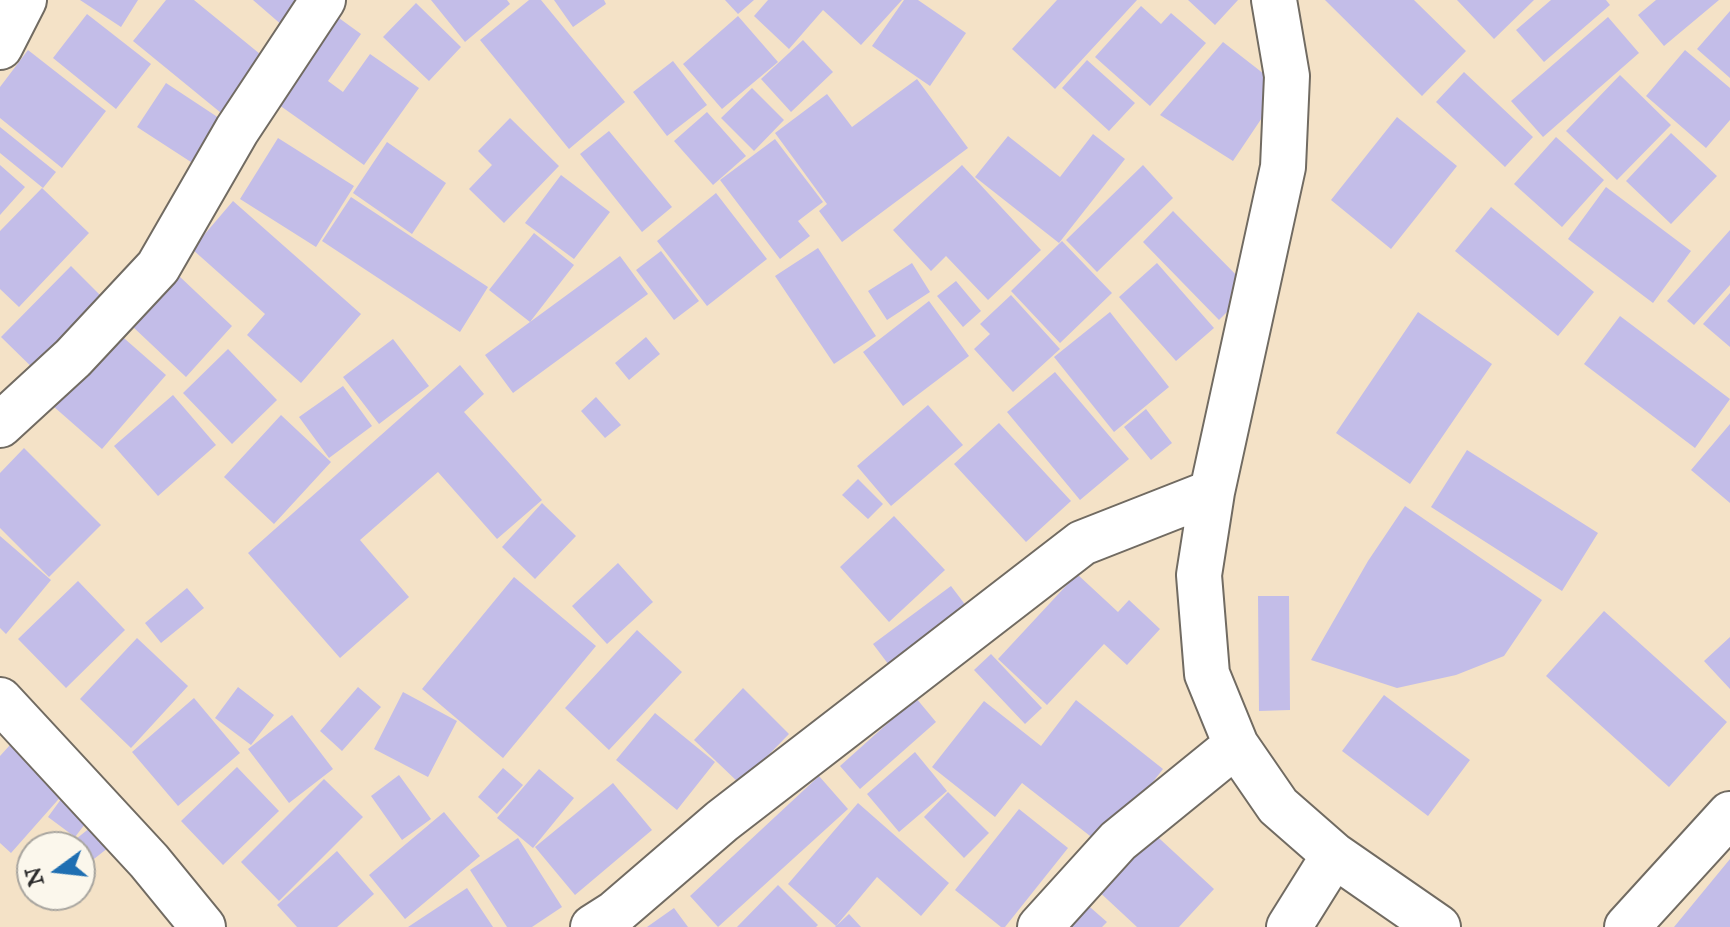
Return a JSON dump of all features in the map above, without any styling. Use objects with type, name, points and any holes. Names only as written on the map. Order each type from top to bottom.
[{"type":"street","points":[[0,47],[24,0]]},
{"type":"street","points":[[0,425],[73,358],[158,267],[237,130],[323,0]]},
{"type":"street","points":[[1274,0],[1287,76],[1283,167],[1212,492],[1199,575],[1207,674],[1236,745],[1278,806],[1334,855],[1438,927]]},
{"type":"street","points":[[593,927],[615,913],[722,821],[1082,543],[1212,492]]},
{"type":"street","points":[[0,700],[149,861],[203,927]]},
{"type":"street","points":[[1040,927],[1118,841],[1236,745]]},
{"type":"street","points":[[1627,927],[1730,814]]},
{"type":"street","points":[[1289,927],[1334,855]]},
{"type":"building","points":[[80,0],[138,0],[121,27]]},
{"type":"building","points":[[166,0],[194,0],[271,63],[226,117],[133,41]]},
{"type":"building","points":[[253,0],[305,0],[283,26]]},
{"type":"building","points":[[431,0],[507,0],[510,4],[465,42]]},
{"type":"building","points":[[529,0],[541,0],[625,102],[569,149],[480,40]]},
{"type":"building","points":[[554,0],[604,0],[606,4],[573,27]]},
{"type":"building","points":[[725,0],[754,0],[738,14]]},
{"type":"building","points":[[768,0],[902,0],[861,45],[823,10],[789,49],[754,16]]},
{"type":"building","points":[[904,0],[918,0],[966,33],[930,86],[872,46]]},
{"type":"building","points":[[1057,0],[1137,0],[1055,89],[1012,49]]},
{"type":"building","points":[[1188,0],[1238,0],[1215,25]]},
{"type":"building","points":[[1325,0],[1414,0],[1466,51],[1422,96]]},
{"type":"building","points":[[1457,0],[1534,0],[1494,39]]},
{"type":"building","points":[[1551,0],[1606,0],[1610,5],[1544,62],[1516,30]]},
{"type":"building","points":[[1656,0],[1719,0],[1664,46],[1638,15]]},
{"type":"building","points":[[416,3],[461,47],[429,81],[383,37]]},
{"type":"building","points":[[1141,6],[1161,24],[1171,13],[1206,43],[1150,106],[1095,57]]},
{"type":"building","points":[[1730,11],[1730,78],[1697,49]]},
{"type":"building","points":[[332,13],[361,34],[328,81],[343,92],[370,54],[419,88],[364,165],[272,100]]},
{"type":"building","points":[[87,14],[151,64],[116,109],[53,58]]},
{"type":"building","points":[[738,16],[778,62],[722,109],[683,64]]},
{"type":"building","points":[[1608,17],[1639,53],[1543,137],[1511,101]]},
{"type":"building","points":[[803,40],[833,72],[791,112],[761,79]]},
{"type":"building","points":[[1223,42],[1282,88],[1233,161],[1160,115]]},
{"type":"building","points":[[28,50],[106,111],[62,168],[0,118],[0,87]]},
{"type":"building","points":[[1685,50],[1730,88],[1730,120],[1706,148],[1646,96]]},
{"type":"building","points":[[1087,60],[1135,103],[1109,131],[1062,88]]},
{"type":"building","points":[[673,61],[707,105],[667,136],[633,92]]},
{"type":"building","points":[[1464,72],[1533,137],[1505,167],[1436,102]]},
{"type":"building","points":[[1620,75],[1671,125],[1617,180],[1566,131]]},
{"type":"building","points":[[917,79],[968,148],[842,242],[819,211],[827,204],[775,133],[827,94],[852,127]]},
{"type":"building","points":[[166,83],[222,120],[194,164],[137,127]]},
{"type":"building","points":[[752,88],[784,120],[754,151],[721,118]]},
{"type":"building","points":[[707,112],[746,156],[713,185],[674,141]]},
{"type":"building","points":[[1397,117],[1457,166],[1391,249],[1331,200]]},
{"type":"building","points":[[510,118],[559,166],[504,223],[469,189],[492,165],[478,151]]},
{"type":"building","points":[[0,127],[56,172],[43,188],[0,153]]},
{"type":"building","points":[[609,131],[672,207],[642,232],[580,154]]},
{"type":"building","points":[[1671,133],[1717,176],[1671,224],[1626,181]]},
{"type":"building","points":[[1093,134],[1125,159],[1059,243],[975,177],[1008,136],[1060,177]]},
{"type":"building","points":[[1556,137],[1604,180],[1562,227],[1514,184]]},
{"type":"building","points":[[278,138],[354,186],[316,247],[240,199]]},
{"type":"building","points":[[775,139],[823,202],[798,221],[810,236],[780,259],[720,180]]},
{"type":"building","points":[[387,142],[446,183],[412,234],[353,193]]},
{"type":"building","points":[[0,165],[25,187],[0,215]]},
{"type":"building","points":[[962,165],[1041,250],[988,300],[946,256],[931,271],[893,230]]},
{"type":"building","points":[[1143,165],[1173,198],[1097,272],[1066,240]]},
{"type":"building","points":[[561,175],[610,212],[574,259],[525,223]]},
{"type":"building","points":[[1606,187],[1691,251],[1653,303],[1568,239]]},
{"type":"building","points":[[42,188],[89,233],[19,307],[0,289],[0,231]]},
{"type":"building","points":[[716,193],[767,259],[707,306],[657,241]]},
{"type":"building","points":[[351,197],[488,287],[460,332],[322,241]]},
{"type":"building","points":[[233,201],[361,314],[301,383],[247,335],[265,314],[192,249]]},
{"type":"building","points":[[1491,207],[1594,292],[1558,336],[1455,251]]},
{"type":"building","points":[[1173,211],[1250,289],[1219,320],[1143,242]]},
{"type":"building","points":[[1730,230],[1730,285],[1694,325],[1667,301]]},
{"type":"building","points":[[534,233],[574,265],[530,322],[489,290]]},
{"type":"building","points":[[1062,241],[1112,293],[1060,343],[1011,291]]},
{"type":"building","points":[[818,248],[876,336],[834,364],[775,276]]},
{"type":"building","points":[[661,251],[699,301],[674,320],[636,270]]},
{"type":"building","points":[[620,256],[648,294],[513,393],[485,355]]},
{"type":"building","points":[[912,263],[930,292],[887,320],[868,291]]},
{"type":"building","points":[[1157,263],[1214,328],[1176,361],[1119,297]]},
{"type":"building","points":[[71,266],[114,309],[44,379],[1,337]]},
{"type":"building","points":[[178,275],[232,326],[186,377],[132,326]]},
{"type":"building","points":[[956,281],[981,311],[963,327],[937,296]]},
{"type":"building","points":[[1730,293],[1730,347],[1703,324]]},
{"type":"building","points":[[1011,295],[1060,349],[1013,392],[974,349],[990,334],[980,324]]},
{"type":"building","points":[[929,301],[969,356],[903,406],[863,352]]},
{"type":"building","points":[[1110,312],[1169,387],[1114,432],[1054,357]]},
{"type":"building","points":[[1418,312],[1492,364],[1410,484],[1336,433]]},
{"type":"building","points":[[1620,316],[1730,399],[1695,448],[1584,364]]},
{"type":"building","points":[[117,332],[166,375],[102,449],[53,406]]},
{"type":"building","points":[[646,337],[660,354],[629,380],[615,363]]},
{"type":"building","points":[[393,339],[429,386],[379,424],[343,377]]},
{"type":"building","points":[[228,349],[277,400],[232,444],[183,393]]},
{"type":"building","points":[[460,365],[484,394],[464,412],[542,500],[497,539],[438,472],[360,540],[409,597],[340,658],[248,553]]},
{"type":"building","points":[[1055,372],[1129,459],[1080,500],[1007,412]]},
{"type":"building","points":[[343,386],[372,426],[329,458],[299,417]]},
{"type":"building","points":[[173,395],[216,445],[158,496],[114,446]]},
{"type":"building","points":[[596,397],[621,425],[605,438],[581,411]]},
{"type":"building","points":[[928,405],[963,445],[891,506],[857,466]]},
{"type":"building","points":[[1146,409],[1172,443],[1151,460],[1124,427]]},
{"type":"building","points":[[281,415],[331,462],[274,524],[224,477]]},
{"type":"building","points":[[999,423],[1071,501],[1026,542],[954,464]]},
{"type":"building","points":[[1730,424],[1730,503],[1691,470]]},
{"type":"building","points":[[24,448],[101,525],[49,577],[0,528],[0,473]]},
{"type":"building","points":[[1467,450],[1598,533],[1562,591],[1431,507]]},
{"type":"building","points":[[858,479],[883,504],[868,519],[842,495]]},
{"type":"building","points":[[542,503],[576,536],[535,579],[502,547]]},
{"type":"building","points":[[1405,506],[1542,600],[1504,656],[1456,675],[1397,688],[1311,660],[1368,561]]},
{"type":"building","points":[[894,516],[945,570],[889,622],[840,567]]},
{"type":"building","points":[[0,536],[51,580],[6,634],[0,628]]},
{"type":"building","points":[[618,563],[653,602],[607,644],[572,606]]},
{"type":"building","points":[[1077,574],[1118,612],[1129,600],[1160,629],[1127,665],[1104,644],[1047,705],[998,659]]},
{"type":"building","points":[[514,577],[596,646],[503,758],[422,689]]},
{"type":"building","points":[[78,581],[125,630],[66,688],[18,639]]},
{"type":"building","points":[[951,586],[973,615],[895,673],[873,644]]},
{"type":"building","points":[[187,588],[204,608],[161,643],[145,623]]},
{"type":"building","points":[[1258,596],[1289,596],[1290,710],[1259,711]]},
{"type":"building","points":[[1604,611],[1727,722],[1669,787],[1546,676]]},
{"type":"building","points":[[637,630],[682,672],[609,750],[565,708]]},
{"type":"building","points":[[1730,637],[1730,689],[1704,661]]},
{"type":"building","points":[[137,638],[188,686],[131,748],[80,699]]},
{"type":"building","points":[[991,654],[1042,708],[1025,724],[974,670]]},
{"type":"building","points":[[238,687],[274,715],[251,745],[215,718]]},
{"type":"building","points":[[358,687],[381,707],[342,751],[320,731]]},
{"type":"building","points":[[743,688],[789,734],[740,784],[694,740]]},
{"type":"building","points":[[403,692],[457,721],[428,777],[374,749]]},
{"type":"building","points":[[1384,695],[1470,760],[1428,816],[1342,751]]},
{"type":"building","points":[[194,698],[240,753],[178,806],[132,752]]},
{"type":"building","points":[[916,698],[936,722],[860,789],[840,766]]},
{"type":"building","points":[[1076,700],[1163,769],[1103,846],[1022,783],[995,817],[932,767],[984,701],[1041,746]]},
{"type":"building","points":[[655,713],[715,762],[677,810],[616,760]]},
{"type":"building","points":[[292,715],[333,769],[289,803],[248,749]]},
{"type":"building","points":[[10,745],[64,793],[30,831],[16,831],[16,847],[11,853],[0,843],[0,756]]},
{"type":"building","points":[[915,752],[947,791],[899,832],[867,794]]},
{"type":"building","points":[[237,767],[279,811],[223,865],[181,821]]},
{"type":"building","points":[[503,768],[523,785],[497,814],[478,797]]},
{"type":"building","points":[[539,769],[574,798],[533,848],[497,818]]},
{"type":"building","points":[[399,775],[431,819],[402,840],[371,796]]},
{"type":"building","points":[[819,776],[848,809],[718,927],[690,896]]},
{"type":"building","points":[[324,779],[363,817],[279,901],[241,862]]},
{"type":"building","points":[[613,783],[652,830],[575,895],[535,847]]},
{"type":"building","points":[[948,792],[989,833],[964,858],[924,817]]},
{"type":"building","points":[[64,795],[92,815],[80,831],[67,831],[48,817]]},
{"type":"building","points":[[858,803],[949,883],[921,916],[877,877],[836,926],[788,884]]},
{"type":"building","points":[[1019,809],[1068,848],[1005,927],[1001,927],[955,890]]},
{"type":"building","points":[[444,812],[480,856],[405,919],[369,875]]},
{"type":"building","points":[[101,819],[118,840],[96,857],[96,831],[86,831]]},
{"type":"building","points":[[1148,828],[1214,889],[1179,927],[1137,927],[1094,887]]},
{"type":"building","points":[[518,838],[562,907],[532,927],[507,927],[470,870]]},
{"type":"building","points":[[337,851],[374,894],[337,927],[297,927],[277,905]]},
{"type":"building","points":[[1730,859],[1730,927],[1674,927]]},
{"type":"building","points":[[778,885],[818,925],[737,927]]},
{"type":"building","points":[[467,888],[493,927],[408,927]]},
{"type":"building","points":[[1083,901],[1107,922],[1102,927],[1059,927]]},
{"type":"building","points":[[674,908],[688,927],[647,927]]},
{"type":"building","points":[[849,914],[861,927],[835,927]]}]
